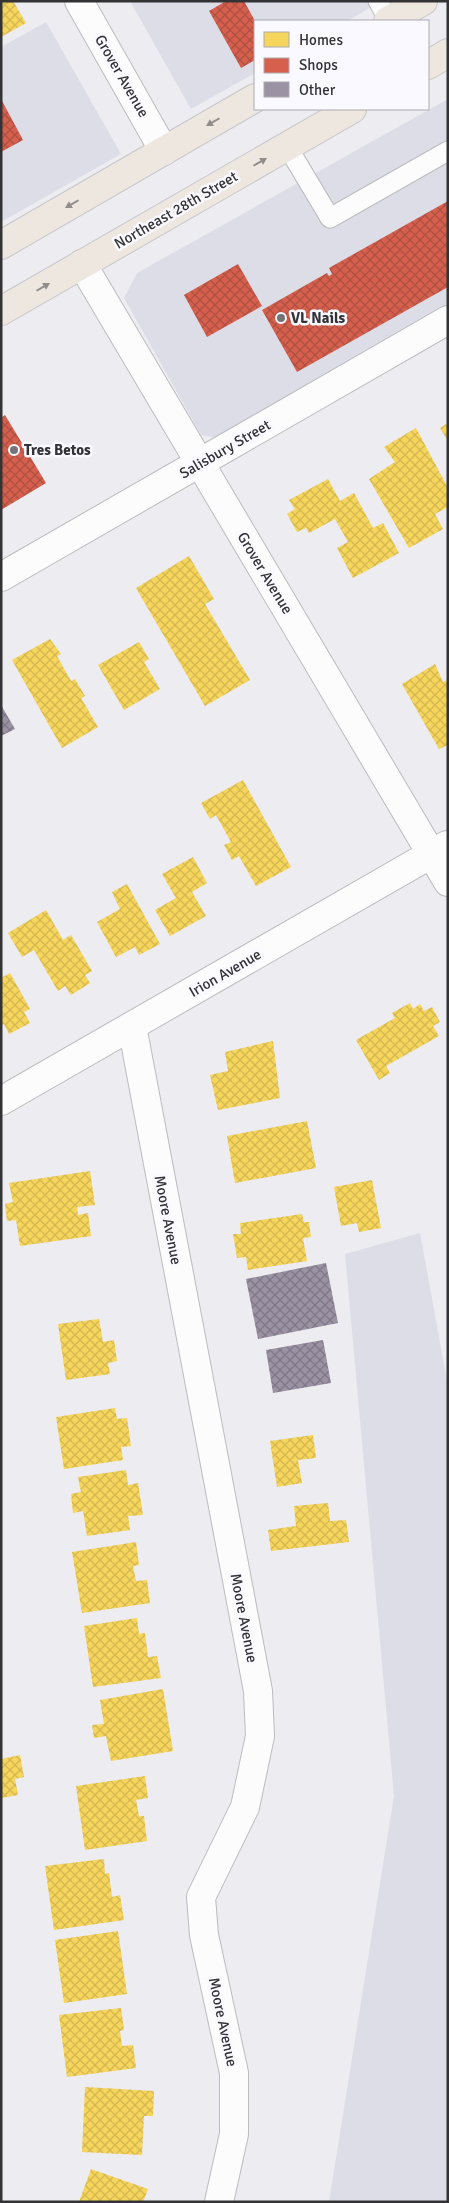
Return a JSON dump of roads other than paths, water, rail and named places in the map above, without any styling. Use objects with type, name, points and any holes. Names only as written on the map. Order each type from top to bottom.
[{"type":"main road","points":[[391,20],[423,1]]},
{"type":"main road","points":[[429,64],[448,53]]},
{"type":"main road","points":[[1,245],[254,99]]},
{"type":"main road","name":"Northeast 28th Street","points":[[1,311],[350,110]]},
{"type":"street","name":"Grover Avenue","points":[[79,1],[164,151]]},
{"type":"street","name":"Grover Avenue","points":[[82,264],[200,463],[440,850],[448,882]]},
{"type":"street","name":"Salisbury Street","points":[[1,577],[448,320]]},
{"type":"street","name":"Irion Avenue","points":[[1,1101],[440,850]]},
{"type":"street","name":"Moore Avenue","points":[[132,1026],[258,1691],[260,1736],[245,1808],[201,1897],[204,1935],[234,2073],[234,2134],[219,2202]]},
{"type":"lane","points":[[378,1],[388,20]]},
{"type":"lane","points":[[287,146],[330,218],[448,150]]},
{"type":"place","name":"VL Nails","points":[[281,318]]},
{"type":"place","name":"Tres Betos","points":[[14,450]]}]
